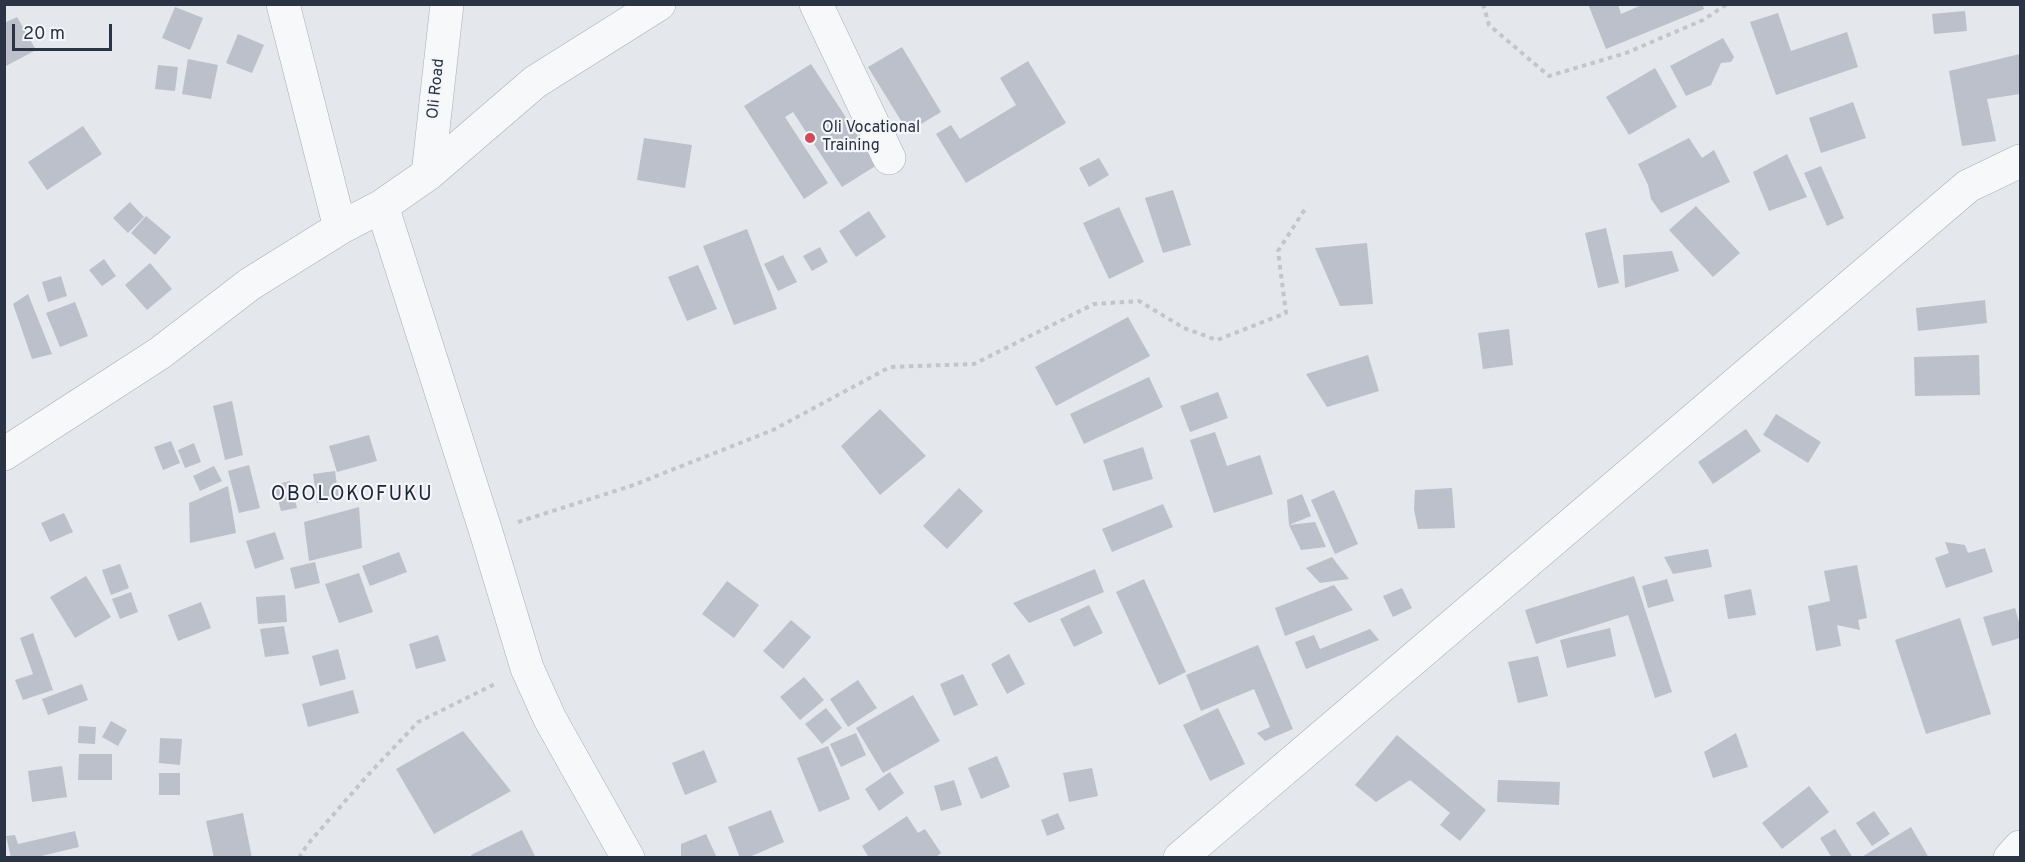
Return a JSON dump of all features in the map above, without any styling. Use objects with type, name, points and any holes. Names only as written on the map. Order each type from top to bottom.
[{"type":"street","points":[[283,4],[340,228]]},
{"type":"street","name":"Oli Road","points":[[428,174],[447,4]]},
{"type":"street","points":[[4,454],[160,353],[250,284],[340,228],[382,206],[428,174],[535,82],[659,4]]},
{"type":"street","points":[[816,4],[889,158]]},
{"type":"street","points":[[1180,858],[1968,186],[2020,161]]},
{"type":"street","points":[[382,206],[527,668],[550,719],[628,858]]},
{"type":"street","points":[[2010,858],[2020,846]]},
{"type":"path","points":[[1483,4],[1489,25],[1549,76],[1626,53],[1703,20],[1727,4]]},
{"type":"path","points":[[486,532],[631,486],[773,430],[890,367],[974,364],[1094,304],[1139,301],[1184,328],[1217,340],[1287,313],[1278,251],[1307,206]]},
{"type":"path","points":[[299,858],[307,845],[367,776],[418,722],[527,668]]},
{"type":"building","points":[[1588,4],[1618,4],[1621,14],[1644,4],[1702,4],[1704,9],[1606,49]]},
{"type":"building","points":[[175,7],[203,18],[190,50],[162,38]]},
{"type":"building","points":[[1965,11],[1967,31],[1934,34],[1932,14]]},
{"type":"building","points":[[1778,13],[1791,51],[1847,32],[1858,67],[1776,95],[1750,22]]},
{"type":"building","points":[[17,17],[36,50],[4,67],[4,23]]},
{"type":"building","points":[[238,34],[264,45],[252,73],[226,63]]},
{"type":"building","points":[[1723,38],[1734,57],[1731,62],[1721,63],[1711,85],[1686,96],[1670,66]]},
{"type":"building","points":[[902,47],[941,112],[908,132],[868,67]]},
{"type":"building","points":[[2020,54],[2020,94],[1987,99],[1996,141],[1962,146],[1949,71]]},
{"type":"building","points":[[188,59],[218,65],[211,99],[182,94]]},
{"type":"building","points":[[1028,61],[1066,123],[966,183],[936,134],[951,125],[960,139],[1016,105],[1000,78]]},
{"type":"building","points":[[811,64],[877,165],[842,187],[793,112],[785,117],[828,183],[804,199],[744,106]]},
{"type":"building","points":[[158,65],[178,67],[175,91],[155,89]]},
{"type":"building","points":[[1655,68],[1677,107],[1629,135],[1606,97]]},
{"type":"building","points":[[1853,102],[1866,138],[1821,153],[1809,118]]},
{"type":"building","points":[[83,126],[102,154],[47,190],[28,162]]},
{"type":"building","points":[[644,138],[692,145],[685,188],[637,180]]},
{"type":"building","points":[[1689,138],[1702,158],[1714,150],[1730,182],[1661,213],[1651,199],[1648,185],[1638,164]]},
{"type":"building","points":[[1787,154],[1807,197],[1769,211],[1753,172]]},
{"type":"building","points":[[1099,158],[1109,175],[1089,187],[1079,168]]},
{"type":"building","points":[[1821,166],[1844,218],[1827,226],[1804,173]]},
{"type":"building","points":[[1173,190],[1191,245],[1163,253],[1145,198]]},
{"type":"building","points":[[130,202],[144,217],[128,233],[113,218]]},
{"type":"building","points":[[1696,206],[1740,253],[1713,277],[1669,230]]},
{"type":"building","points":[[1119,207],[1144,262],[1109,279],[1083,223]]},
{"type":"building","points":[[869,211],[886,237],[856,257],[839,231]]},
{"type":"building","points":[[146,216],[171,237],[155,255],[131,233]]},
{"type":"building","points":[[1606,228],[1619,283],[1598,288],[1585,233]]},
{"type":"building","points":[[747,229],[777,309],[734,325],[703,246]]},
{"type":"building","points":[[1367,243],[1373,304],[1340,306],[1315,248]]},
{"type":"building","points":[[820,247],[828,262],[812,271],[803,256]]},
{"type":"building","points":[[1672,251],[1679,271],[1625,288],[1623,255]]},
{"type":"building","points":[[783,255],[797,282],[778,291],[764,264]]},
{"type":"building","points":[[104,259],[116,276],[102,286],[89,270]]},
{"type":"building","points":[[150,263],[172,289],[147,310],[125,285]]},
{"type":"building","points":[[698,265],[717,309],[687,321],[668,277]]},
{"type":"building","points":[[61,276],[67,296],[48,302],[42,282]]},
{"type":"building","points":[[28,294],[52,354],[32,359],[13,304]]},
{"type":"building","points":[[1985,300],[1987,323],[1918,331],[1916,308]]},
{"type":"building","points":[[75,302],[88,336],[60,347],[46,313]]},
{"type":"building","points":[[1128,317],[1150,356],[1056,406],[1035,367]]},
{"type":"building","points":[[1509,329],[1513,365],[1483,369],[1478,333]]},
{"type":"building","points":[[1368,355],[1379,391],[1327,407],[1306,374]]},
{"type":"building","points":[[1979,355],[1980,395],[1915,396],[1914,357]]},
{"type":"building","points":[[1149,377],[1163,407],[1084,444],[1070,414]]},
{"type":"building","points":[[1218,392],[1228,418],[1190,432],[1180,406]]},
{"type":"building","points":[[232,401],[243,455],[225,460],[213,406]]},
{"type":"building","points":[[880,409],[926,456],[880,495],[841,446]]},
{"type":"building","points":[[1776,414],[1821,442],[1808,463],[1763,435]]},
{"type":"building","points":[[1746,429],[1761,451],[1713,484],[1698,462]]},
{"type":"building","points":[[1215,432],[1227,466],[1260,455],[1273,494],[1214,513],[1190,440]]},
{"type":"building","points":[[369,435],[377,461],[337,472],[329,446]]},
{"type":"building","points":[[171,441],[180,463],[163,470],[154,447]]},
{"type":"building","points":[[194,443],[201,462],[185,468],[178,450]]},
{"type":"building","points":[[1143,447],[1153,479],[1113,491],[1103,460]]},
{"type":"building","points":[[249,465],[260,508],[239,513],[228,471]]},
{"type":"building","points":[[214,466],[222,481],[200,491],[193,476]]},
{"type":"building","points":[[335,471],[339,499],[317,503],[313,474]]},
{"type":"building","points":[[290,481],[297,508],[281,511],[274,485]]},
{"type":"building","points":[[228,486],[236,533],[190,543],[189,503]]},
{"type":"building","points":[[959,488],[983,511],[947,549],[923,526]]},
{"type":"building","points":[[1452,488],[1455,528],[1418,529],[1414,509],[1415,490]]},
{"type":"building","points":[[1334,490],[1358,544],[1335,554],[1311,500]]},
{"type":"building","points":[[1302,494],[1311,516],[1289,525],[1287,500]]},
{"type":"building","points":[[1163,504],[1173,527],[1112,552],[1102,529]]},
{"type":"building","points":[[359,507],[362,548],[309,561],[304,522]]},
{"type":"building","points":[[64,513],[73,532],[50,542],[41,523]]},
{"type":"building","points":[[1315,522],[1326,547],[1301,550],[1289,525]]},
{"type":"building","points":[[275,532],[284,559],[255,569],[246,541]]},
{"type":"building","points":[[1945,542],[1965,545],[1968,553],[1985,548],[1993,572],[1946,588],[1935,558],[1949,553]]},
{"type":"building","points":[[1708,549],[1712,567],[1673,574],[1664,557]]},
{"type":"building","points":[[399,552],[407,572],[370,586],[362,566]]},
{"type":"building","points":[[1332,557],[1349,579],[1320,583],[1306,568]]},
{"type":"building","points":[[315,562],[320,583],[295,589],[290,568]]},
{"type":"building","points":[[120,564],[129,588],[111,595],[102,570]]},
{"type":"building","points":[[1857,565],[1867,618],[1858,620],[1860,630],[1837,625],[1841,646],[1816,651],[1808,606],[1830,601],[1824,571]]},
{"type":"building","points":[[1095,569],[1104,592],[1029,623],[1013,603]]},
{"type":"building","points":[[359,573],[373,612],[339,623],[325,584]]},
{"type":"building","points":[[86,576],[111,617],[75,638],[50,597]]},
{"type":"building","points":[[1634,576],[1672,692],[1655,698],[1628,615],[1536,644],[1525,610]]},
{"type":"building","points":[[1144,579],[1186,672],[1159,685],[1116,592]]},
{"type":"building","points":[[1667,579],[1674,601],[1648,608],[1642,586]]},
{"type":"building","points":[[727,581],[759,605],[734,638],[702,614]]},
{"type":"building","points":[[1334,585],[1353,610],[1285,636],[1275,608]]},
{"type":"building","points":[[1402,588],[1412,608],[1393,617],[1383,596]]},
{"type":"building","points":[[1751,589],[1756,615],[1728,619],[1724,595]]},
{"type":"building","points":[[131,592],[138,612],[120,619],[112,599]]},
{"type":"building","points":[[285,595],[287,622],[258,624],[256,597]]},
{"type":"building","points":[[201,602],[211,628],[178,641],[168,615]]},
{"type":"building","points":[[1089,605],[1103,633],[1074,647],[1060,619]]},
{"type":"building","points":[[2015,608],[2020,626],[2020,638],[1992,646],[1983,617]]},
{"type":"building","points":[[1960,618],[1991,714],[1926,734],[1895,640]]},
{"type":"building","points":[[791,620],[811,637],[783,669],[763,651]]},
{"type":"building","points":[[284,626],[289,654],[265,657],[260,629]]},
{"type":"building","points":[[1610,628],[1616,656],[1567,668],[1560,640]]},
{"type":"building","points":[[1370,629],[1379,640],[1306,669],[1295,642],[1314,635],[1320,649]]},
{"type":"building","points":[[33,633],[53,690],[23,700],[15,680],[33,674],[20,638]]},
{"type":"building","points":[[438,635],[446,661],[416,669],[409,644]]},
{"type":"building","points":[[1258,645],[1293,729],[1265,741],[1257,733],[1270,727],[1254,689],[1201,711],[1186,675]]},
{"type":"building","points":[[338,649],[346,679],[320,686],[312,656]]},
{"type":"building","points":[[1009,654],[1025,684],[1007,694],[991,664]]},
{"type":"building","points":[[1538,656],[1548,696],[1518,703],[1508,662]]},
{"type":"building","points":[[963,674],[978,705],[954,716],[940,684]]},
{"type":"building","points":[[804,677],[824,700],[800,720],[780,697]]},
{"type":"building","points":[[858,680],[877,708],[848,727],[830,699]]},
{"type":"building","points":[[82,684],[88,700],[48,715],[42,699]]},
{"type":"building","points":[[353,690],[359,713],[308,727],[302,704]]},
{"type":"building","points":[[913,695],[940,741],[883,773],[856,728]]},
{"type":"building","points":[[826,708],[842,728],[822,744],[805,724]]},
{"type":"building","points":[[1218,708],[1245,764],[1210,781],[1183,725]]},
{"type":"building","points":[[111,721],[127,730],[118,746],[102,737]]},
{"type":"building","points":[[79,726],[96,727],[95,744],[78,743]]},
{"type":"building","points":[[463,731],[511,791],[434,834],[396,769]]},
{"type":"building","points":[[856,733],[866,755],[841,767],[830,744]]},
{"type":"building","points":[[1736,733],[1748,767],[1713,778],[1704,752]]},
{"type":"building","points":[[1397,735],[1486,810],[1460,841],[1440,825],[1450,813],[1410,780],[1376,802],[1355,785]]},
{"type":"building","points":[[160,738],[182,739],[180,765],[159,763]]},
{"type":"building","points":[[828,746],[850,799],[819,812],[797,758]]},
{"type":"building","points":[[704,750],[717,782],[685,795],[672,763]]},
{"type":"building","points":[[79,754],[112,754],[112,780],[78,780]]},
{"type":"building","points":[[997,756],[1010,787],[981,799],[968,768]]},
{"type":"building","points":[[62,766],[67,797],[32,802],[28,771]]},
{"type":"building","points":[[1092,768],[1098,796],[1069,802],[1063,773]]},
{"type":"building","points":[[890,772],[904,793],[879,811],[865,789]]},
{"type":"building","points":[[159,773],[180,773],[180,795],[159,795]]},
{"type":"building","points":[[954,780],[962,805],[941,811],[934,786]]},
{"type":"building","points":[[1498,780],[1560,782],[1559,805],[1497,802]]},
{"type":"building","points":[[1809,786],[1829,812],[1782,849],[1762,823]]},
{"type":"building","points":[[771,810],[784,842],[747,858],[740,858],[728,827]]},
{"type":"building","points":[[1874,811],[1890,834],[1872,846],[1856,823]]},
{"type":"building","points":[[243,813],[252,858],[214,858],[206,821]]},
{"type":"building","points":[[1058,813],[1065,829],[1047,836],[1041,820]]},
{"type":"building","points":[[907,816],[918,833],[925,829],[941,853],[935,858],[869,858],[862,846]]},
{"type":"building","points":[[1911,827],[1929,858],[1860,858]]},
{"type":"building","points":[[1835,829],[1853,858],[1832,858],[1820,838]]},
{"type":"building","points":[[522,830],[536,858],[472,858],[471,855]]},
{"type":"building","points":[[75,831],[79,847],[33,858],[11,858],[6,836],[15,835],[18,844]]},
{"type":"building","points":[[706,834],[717,858],[681,858],[681,844]]},
{"type":"place","name":"Oli Vocational Training","points":[[810,138]]},
{"type":"district","name":"OBOLOKOFUKU","points":[[352,496]]}]
